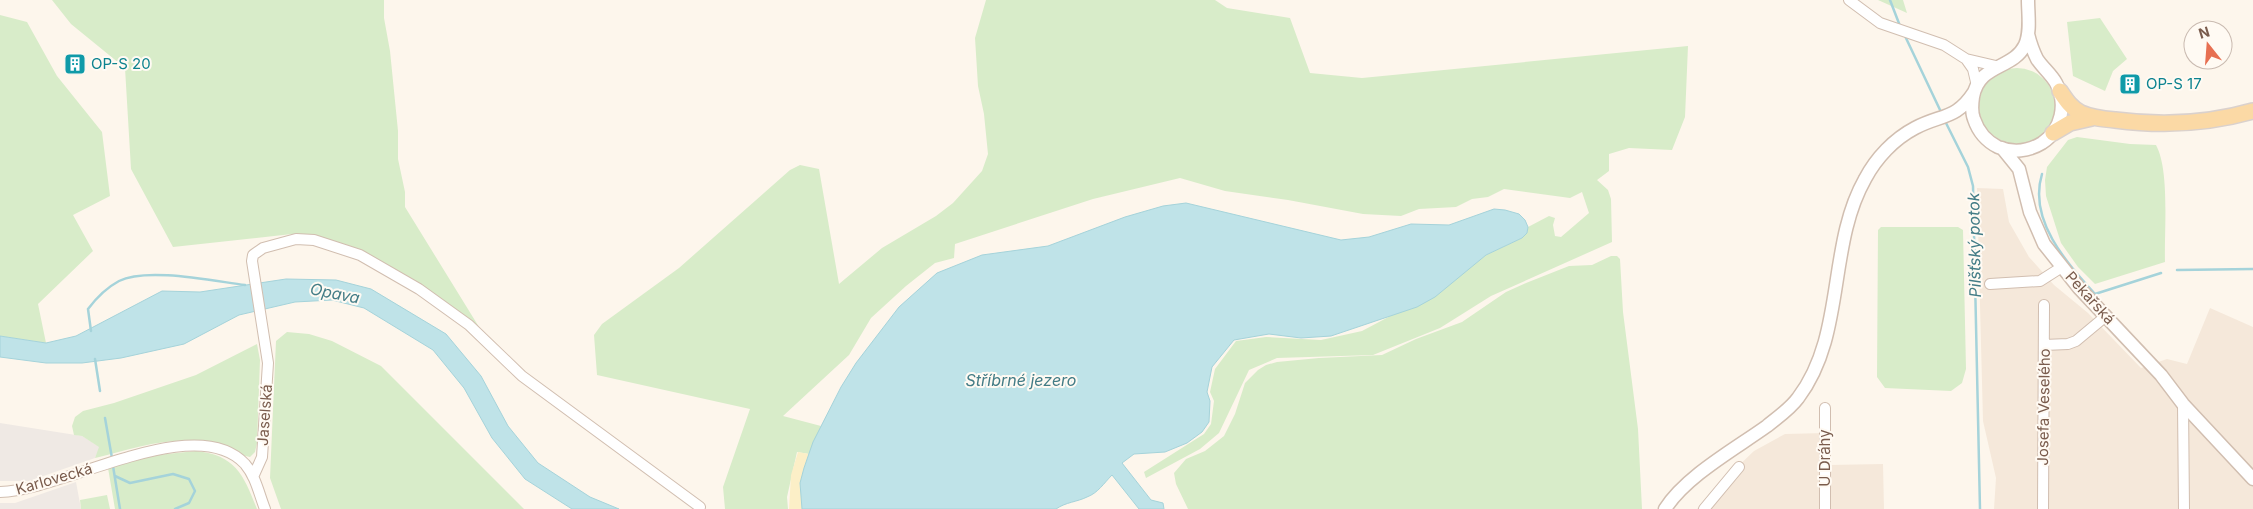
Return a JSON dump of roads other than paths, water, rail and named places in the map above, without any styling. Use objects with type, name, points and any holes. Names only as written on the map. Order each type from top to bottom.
[{"type":"main road","points":[[2060,91],[2073,108],[2092,118]]},
{"type":"main road","points":[[2053,133],[2070,123],[2092,118],[2130,122],[2188,123],[2225,118],[2253,110]]},
{"type":"street","points":[[1848,0],[1864,13],[1887,25],[1944,45],[1966,59],[1973,69],[1975,89],[1973,116],[1977,127]]},
{"type":"street","points":[[1953,114],[1970,121],[1987,140],[2002,148],[2025,150],[2036,147],[2053,133],[2062,113],[2060,91],[2034,54],[2028,34],[2028,0]]},
{"type":"street","points":[[1669,508],[1680,490],[1696,476],[1735,450],[1787,410],[1797,400],[1812,377],[1826,340],[1849,222],[1863,181],[1885,152],[1901,137],[1932,120],[1953,114],[1966,104],[1988,71],[2022,50],[2028,34]]},
{"type":"street","points":[[1966,59],[2001,64],[2028,62],[2048,73]]},
{"type":"street","name":"Pekařská","points":[[2023,179],[2024,166],[2036,147]]},
{"type":"street","name":"Pekařská","points":[[2002,148],[2014,160],[2023,179],[2030,212],[2044,244],[2062,268],[2161,375],[2183,404],[2253,478]]},
{"type":"street","name":"Jaselská","points":[[254,477],[262,457],[268,363],[252,261],[254,255],[263,248],[296,239],[314,240],[360,255],[420,289],[469,325],[522,376],[700,507]]},
{"type":"street","points":[[1990,284],[2040,281],[2062,268]]},
{"type":"street","name":"Josefa Veselého","points":[[2043,509],[2044,305]]},
{"type":"street","points":[[2044,345],[2068,344],[2076,341],[2106,316]]},
{"type":"street","points":[[2183,404],[2184,509]]},
{"type":"street","name":"U Dráhy","points":[[1824,509],[1825,408]]},
{"type":"street","name":"Karlovecká","points":[[0,492],[30,488],[112,462],[174,446],[210,446],[236,457],[254,477]]},
{"type":"street","points":[[1704,509],[1739,467]]},
{"type":"street","points":[[254,477],[265,509]]},
{"type":"water","name":"Stříbrné jezero","points":[[1186,203],[1341,240],[1369,237],[1411,224],[1449,225],[1494,209],[1519,214],[1525,220],[1528,227],[1527,233],[1522,238],[1486,255],[1435,297],[1417,307],[1331,336],[1301,338],[1269,334],[1234,340],[1212,367],[1207,392],[1210,401],[1209,422],[1202,432],[1187,443],[1165,452],[1134,454],[1122,463],[1151,500],[1163,503],[1164,509],[1139,509],[1112,475],[1091,495],[1056,509],[802,509],[800,483],[804,468],[813,442],[841,387],[856,363],[899,307],[937,273],[982,255],[1048,246],[1125,217],[1163,206]]},
{"type":"water","name":"Opava","points":[[286,279],[336,280],[371,289],[446,334],[481,376],[508,426],[538,463],[590,497],[619,509],[572,509],[525,479],[492,438],[464,388],[433,350],[364,308],[332,300],[295,302],[239,315],[184,344],[121,358],[82,363],[46,363],[0,357],[0,336],[46,343],[76,336],[162,291],[200,292]]},
{"type":"waterway","name":"Pilšťský potok","points":[[1890,0],[1900,26]]},
{"type":"waterway","name":"Pilšťský potok","points":[[1905,36],[1941,112]]},
{"type":"waterway","name":"Pilšťský potok","points":[[1944,119],[1968,167],[1973,186],[1980,509]]},
{"type":"waterway","points":[[2042,174],[2039,191],[2040,208],[2045,224],[2062,254],[2095,294],[2161,273]]},
{"type":"waterway","points":[[2177,270],[2253,269]]},
{"type":"waterway","points":[[91,331],[88,309],[110,287],[119,281],[131,277],[146,275],[180,276],[245,285]]},
{"type":"waterway","points":[[95,359],[100,391]]},
{"type":"waterway","points":[[105,418],[112,458]]},
{"type":"waterway","points":[[113,466],[120,509]]},
{"type":"waterway","points":[[115,476],[130,483],[173,474],[189,479],[195,491],[189,503],[175,509]]},
{"type":"place","name":"OP-S 20","points":[[75,64]]},
{"type":"place","name":"OP-S 17","points":[[2130,84]]}]
